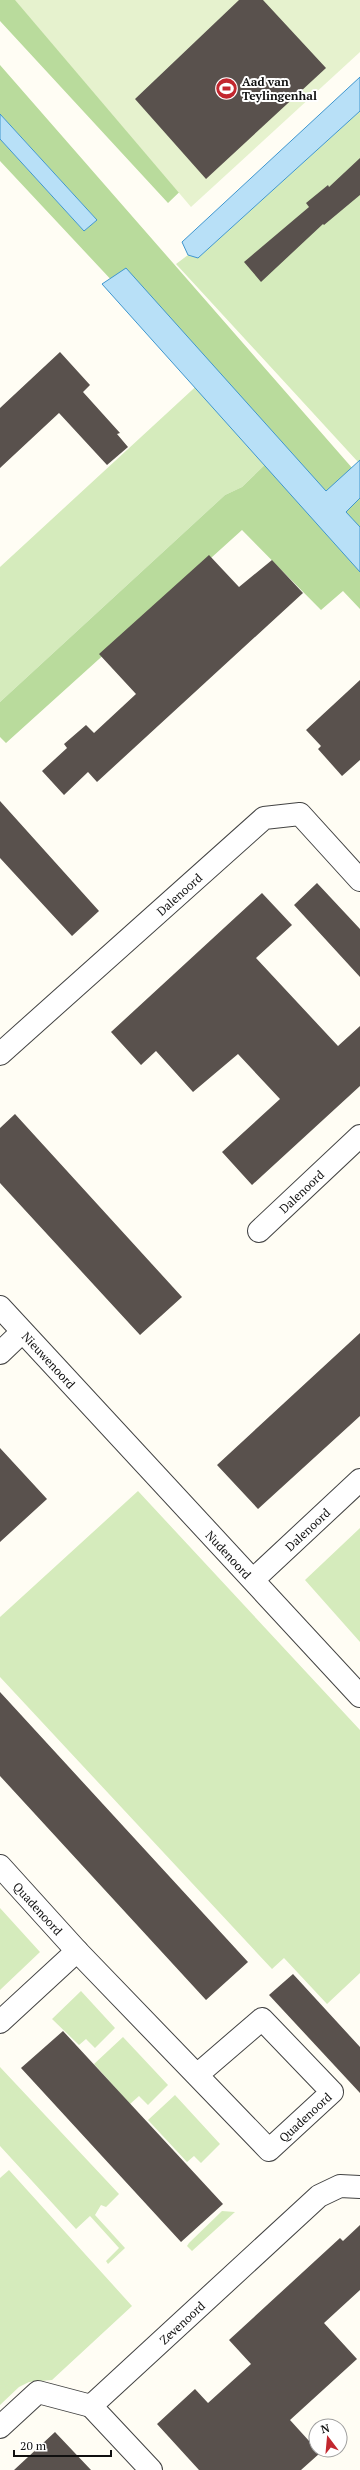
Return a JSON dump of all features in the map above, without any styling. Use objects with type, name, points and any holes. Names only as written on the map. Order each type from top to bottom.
[{"type":"street","name":"Dalenoord","points":[[0,1054],[264,818],[300,814],[360,880]]},
{"type":"street","name":"Dalenoord","points":[[259,1231],[360,1136]]},
{"type":"street","name":"Nieuwenoord","points":[[0,1306],[22,1332],[98,1412]]},
{"type":"street","points":[[0,1353],[22,1332]]},
{"type":"street","name":"Nudenoord","points":[[98,1412],[254,1579],[360,1696]]},
{"type":"street","name":"Dalenoord","points":[[254,1579],[360,1480]]},
{"type":"street","name":"Quadenoord","points":[[0,1866],[77,1951],[269,2150],[332,2092],[262,2019],[197,2075]]},
{"type":"street","points":[[0,2022],[77,1951]]},
{"type":"street","name":"Zevenoord","points":[[91,2406],[319,2196],[340,2186],[360,2187]]},
{"type":"street","points":[[0,2427],[38,2392],[91,2406],[151,2470]]},
{"type":"green space","points":[[0,0],[29,0],[194,178],[168,203],[0,21]]},
{"type":"green space","points":[[15,0],[360,0],[360,52],[191,207]]},
{"type":"green space","points":[[0,65],[360,477],[360,609],[343,591],[321,610],[242,530],[6,743],[0,737],[0,702],[225,495],[242,487],[275,455],[0,161],[0,139],[84,231],[97,220],[0,114]]},
{"type":"green space","points":[[360,111],[360,460],[358,462],[176,264],[188,255],[198,258]]},
{"type":"green space","points":[[204,379],[275,455],[242,487],[225,495],[0,702],[0,567]]},
{"type":"green space","points":[[138,1491],[360,1730],[360,1973],[327,2004],[284,1958],[272,1969],[0,1677],[0,1617]]},
{"type":"green space","points":[[360,1528],[360,1642],[305,1580]]},
{"type":"green space","points":[[0,1908],[40,1952],[0,1990]]},
{"type":"green space","points":[[81,1991],[115,2028],[95,2048],[86,2039],[79,2045],[52,2019]]},
{"type":"green space","points":[[123,2037],[168,2085],[148,2105],[139,2096],[130,2104],[94,2064]]},
{"type":"green space","points":[[0,2067],[119,2194],[106,2207],[101,2205],[95,2215],[125,2248],[108,2264],[106,2261],[119,2248],[90,2216],[76,2229],[0,2146]]},
{"type":"green space","points":[[175,2095],[220,2144],[201,2163],[194,2156],[187,2162],[148,2120]]},
{"type":"green space","points":[[9,2170],[132,2306],[52,2380],[29,2382],[19,2387],[0,2405],[0,2178]]},
{"type":"green space","points":[[222,2211],[235,2212],[192,2251],[187,2246],[189,2243]]},
{"type":"water","points":[[360,77],[360,111],[198,258],[188,255],[182,242]]},
{"type":"water","points":[[0,114],[97,220],[84,231],[0,139]]},
{"type":"water","points":[[126,268],[326,491],[360,460],[360,498],[346,512],[360,527],[360,572],[102,284]]},
{"type":"building","name":"Aad van Teylingenhal","points":[[239,0],[263,0],[326,68],[206,179],[135,99]]},
{"type":"building","points":[[360,158],[360,195],[324,225],[323,224],[261,282],[244,262],[309,207],[306,203],[328,185],[329,187]]},
{"type":"building","points":[[60,352],[90,385],[83,392],[120,433],[117,434],[128,447],[107,465],[59,413],[0,468],[0,408]]},
{"type":"building","points":[[209,555],[239,587],[272,560],[303,593],[97,782],[88,772],[64,795],[42,771],[67,748],[64,744],[86,725],[94,733],[136,694],[99,654]]},
{"type":"building","points":[[360,680],[360,760],[342,776],[318,749],[321,746],[306,730]]},
{"type":"building","points":[[0,801],[99,911],[72,936],[0,858]]},
{"type":"building","points":[[317,883],[360,929],[360,977],[294,905]]},
{"type":"building","points":[[262,893],[292,925],[256,958],[338,1046],[360,1026],[360,1086],[252,1185],[222,1152],[280,1099],[238,1054],[193,1092],[156,1051],[141,1065],[111,1032]]},
{"type":"building","points":[[15,1114],[182,1297],[140,1335],[0,1183],[0,1128]]},
{"type":"building","points":[[360,1333],[360,1416],[258,1509],[217,1465]]},
{"type":"building","points":[[0,1448],[47,1499],[0,1542]]},
{"type":"building","points":[[0,1692],[248,1962],[206,2000],[0,1776]]},
{"type":"building","points":[[293,1974],[360,2047],[360,2093],[269,1995]]},
{"type":"building","points":[[63,2031],[223,2204],[181,2242],[21,2068]]},
{"type":"building","points":[[360,2225],[360,2290],[324,2323],[357,2359],[290,2420],[308,2440],[308,2458],[314,2458],[301,2470],[199,2470],[157,2424],[195,2389],[208,2403],[251,2364],[229,2340],[340,2238],[343,2241]]},
{"type":"building","points":[[55,2432],[91,2470],[14,2470]]},
{"type":"place","name":"Aad van Teylingenhal","points":[[226,88]]}]
